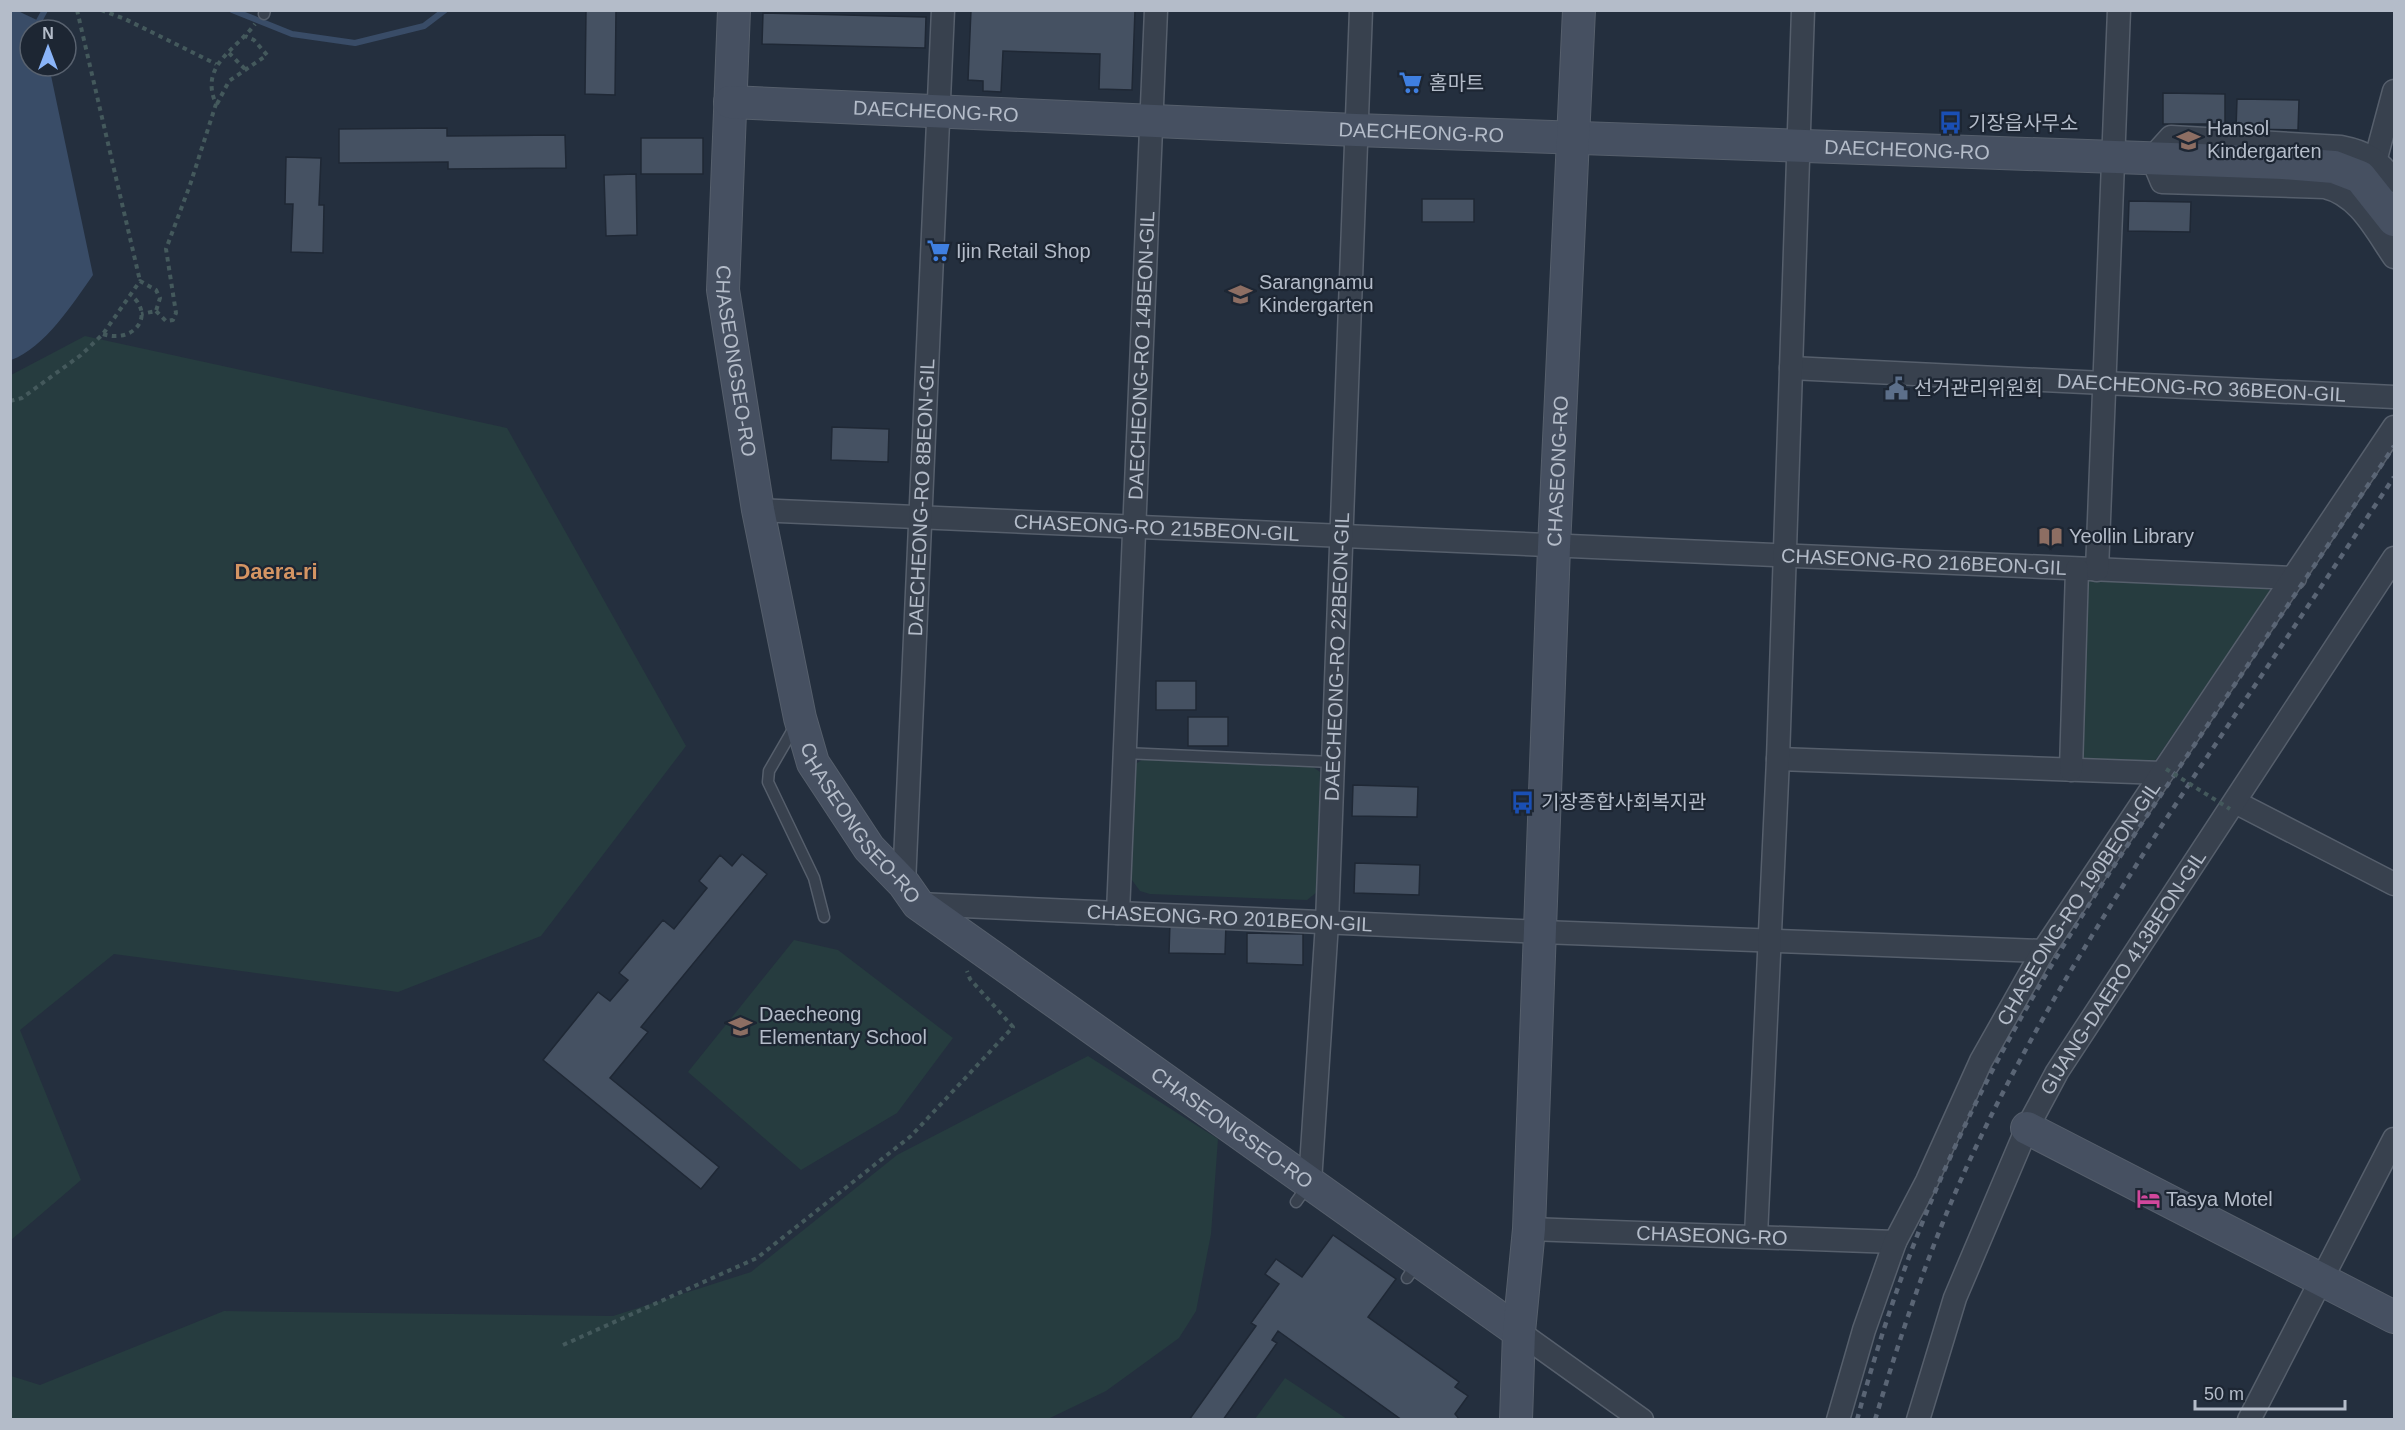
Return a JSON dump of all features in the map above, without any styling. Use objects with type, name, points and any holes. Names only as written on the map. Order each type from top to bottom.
[{"type":"street","name":"CHASEONGSEO-RO","points":[[734,10],[723,290],[758,510],[800,718],[813,763],[869,848],[911,894],[1303,1192],[1413,1269],[1519,1332]]},
{"type":"street","name":"DAECHEONG-RO 8BEON-GIL","points":[[911,894],[920,517],[943,10]]},
{"type":"street","name":"DAECHEONG-RO 14BEON-GIL","points":[[1118,913],[1156,10]]},
{"type":"street","name":"DAECHEONG-RO 22BEON-GIL","points":[[1303,1192],[1327,923],[1361,10]]},
{"type":"street","name":"CHASEONG-RO","points":[[1516,1419],[1519,1332],[1529,1229],[1542,932],[1554,547],[1579,10]]},
{"type":"street","points":[[1756,1236],[1778,759],[1803,10]]},
{"type":"street","points":[[2071,770],[2104,381],[2119,10]]},
{"type":"street","points":[[2376,158],[2394,91]]},
{"type":"street","name":"DAECHEONG-RO","points":[[730,102],[1151,122],[2283,163],[2334,167],[2360,177],[2394,220]]},
{"type":"street","points":[[2394,181],[2376,158],[2363,151],[2341,147],[2171,138],[2152,158],[2162,182],[2325,187],[2336,190],[2358,206],[2394,258]]},
{"type":"street","name":"DAECHEONG-RO 36BEON-GIL","points":[[1791,368],[2104,381],[2394,397]]},
{"type":"street","name":"CHASEONG-RO 190BEON-GIL","points":[[1838,1419],[1864,1330],[1895,1242],[1927,1182],[1981,1061],[2043,951],[2394,427]]},
{"type":"street","name":"CHASEONG-RO 215BEON-GIL","points":[[758,510],[1554,547]]},
{"type":"street","name":"CHASEONG-RO 216BEON-GIL","points":[[1554,547],[2295,578]]},
{"type":"street","name":"GIJANG-DAERO 413BEON-GIL","points":[[1918,1419],[1955,1298],[2027,1128],[2057,1072],[2394,558]]},
{"type":"street","points":[[1778,759],[2071,770],[2164,771]]},
{"type":"street","points":[[2233,806],[2394,885]]},
{"type":"street","name":"CHASEONG-RO 201BEON-GIL","points":[[911,894],[1118,913],[1542,932]]},
{"type":"street","points":[[1542,932],[2043,951]]},
{"type":"street","points":[[2027,1128],[2394,1317]]},
{"type":"street","points":[[2249,1419],[2394,1139]]},
{"type":"street","name":"CHASEONG-RO","points":[[1529,1229],[1895,1242]]},
{"type":"street","points":[[1519,1332],[1642,1419]]},
{"type":"lane","points":[[800,718],[769,771],[768,782],[814,878],[824,917]]},
{"type":"lane","points":[[1124,753],[1332,762]]},
{"type":"path","points":[[10,401],[22,398],[81,355],[103,334],[140,281],[77,10]]},
{"type":"path","points":[[101,10],[125,19],[216,64]]},
{"type":"path","points":[[216,104],[212,94],[216,64],[251,30]]},
{"type":"path","points":[[141,314],[156,312],[166,321],[173,320],[176,313],[166,249],[190,185],[216,104],[229,81],[267,55],[254,40],[245,36]]},
{"type":"path","points":[[229,53],[246,70]]},
{"type":"path","points":[[140,281],[156,290],[160,298],[156,312]]},
{"type":"path","points":[[103,334],[114,338],[127,336],[137,328],[141,314],[137,300],[131,295]]},
{"type":"path","points":[[2164,771],[2233,806]]},
{"type":"path","points":[[562,1346],[757,1258],[910,1136],[1013,1027],[970,980],[956,930]]},
{"type":"green space","points":[[85,336],[507,428],[686,746],[541,936],[398,992],[114,954],[20,1030],[81,1180],[11,1240],[11,375]]},
{"type":"green space","points":[[2092,578],[2263,586],[2270,591],[2155,761],[2149,765],[2078,760],[2085,580]]},
{"type":"green space","points":[[1148,756],[1309,764],[1320,772],[1317,892],[1307,900],[1150,894],[1140,891],[1129,876],[1134,765]]},
{"type":"green space","points":[[794,940],[838,950],[953,1038],[897,1113],[801,1170],[688,1072]]},
{"type":"green space","points":[[1088,1056],[1218,1139],[1211,1234],[1196,1311],[1179,1338],[1106,1391],[1048,1419],[11,1419],[11,1376],[40,1385],[224,1311],[613,1316],[751,1272],[897,1155]]},
{"type":"green space","points":[[1285,1378],[1347,1419],[1255,1419]]},
{"type":"water","points":[[11,11],[20,12],[33,18],[18,18],[18,78],[52,78],[93,275],[47,335],[35,346],[11,360]]},
{"type":"building","points":[[586,10],[616,10],[615,95],[585,94]]},
{"type":"building","points":[[971,10],[1135,10],[1132,90],[1099,89],[1100,54],[1003,51],[1001,92],[983,91],[983,81],[968,80]]},
{"type":"building","points":[[763,13],[926,17],[925,48],[762,44]]},
{"type":"building","points":[[2163,93],[2225,94],[2225,124],[2163,124]]},
{"type":"building","points":[[2237,99],[2299,100],[2298,130],[2236,129]]},
{"type":"building","points":[[447,128],[447,136],[565,135],[566,168],[448,169],[448,162],[339,163],[339,129]]},
{"type":"building","points":[[641,138],[703,138],[703,174],[641,174]]},
{"type":"building","points":[[286,157],[321,158],[319,205],[324,205],[323,253],[291,252],[293,204],[285,204]]},
{"type":"building","points":[[636,174],[637,235],[606,236],[604,175]]},
{"type":"building","points":[[1422,199],[1474,199],[1474,222],[1422,222]]},
{"type":"building","points":[[2129,201],[2191,202],[2190,232],[2128,231]]},
{"type":"building","points":[[832,427],[889,429],[888,462],[831,460]]},
{"type":"building","points":[[1156,681],[1196,681],[1196,710],[1156,710]]},
{"type":"building","points":[[1188,717],[1228,717],[1228,746],[1188,746]]},
{"type":"building","points":[[1353,785],[1418,787],[1417,817],[1352,816]]},
{"type":"building","points":[[742,854],[767,874],[641,1027],[648,1032],[610,1078],[719,1167],[701,1189],[543,1060],[598,992],[610,1001],[628,980],[619,973],[663,920],[674,929],[707,888],[699,881],[720,855],[732,866]]},
{"type":"building","points":[[1355,863],[1420,865],[1419,895],[1354,893]]},
{"type":"building","points":[[1170,922],[1226,923],[1225,954],[1169,953]]},
{"type":"building","points":[[1247,933],[1303,934],[1303,965],[1247,963]]},
{"type":"building","points":[[1333,1235],[1396,1279],[1368,1317],[1459,1382],[1455,1387],[1468,1396],[1455,1414],[1460,1420],[1402,1420],[1278,1331],[1272,1340],[1277,1343],[1223,1420],[1189,1420],[1256,1326],[1251,1323],[1279,1284],[1265,1274],[1276,1259],[1302,1277]]},
{"type":"waterway","points":[[41,18],[45,10]]},
{"type":"waterway","points":[[232,10],[292,34],[355,43],[424,26],[445,10]]},
{"type":"railway","points":[[1857,1420],[1876,1354],[1922,1224],[1974,1107],[2028,1005],[2120,856],[2394,446]]},
{"type":"railway","points":[[1875,1420],[1906,1323],[1941,1227],[1968,1164],[2018,1063],[2074,965],[2133,870],[2394,477]]},
{"type":"place","name":"홈마트","points":[[1411,83]]},
{"type":"place","name":"기장읍사무소","points":[[1950,123]]},
{"type":"place","name":"Hansol Kindergarten","points":[[2189,140]]},
{"type":"place","name":"Ijin Retail Shop","points":[[938,251]]},
{"type":"place","name":"Sarangnamu Kindergarten","points":[[1241,294]]},
{"type":"place","name":"선거관리위원회","points":[[1896,388]]},
{"type":"place","name":"Yeollin Library","points":[[2051,536]]},
{"type":"place","name":"기장종합사회복지관","points":[[1523,802]]},
{"type":"place","name":"Daecheong Elementary School","points":[[741,1026]]},
{"type":"place","name":"Tasya Motel","points":[[2148,1199]]},
{"type":"district","name":"Daera-ri","points":[[276,571]]}]
